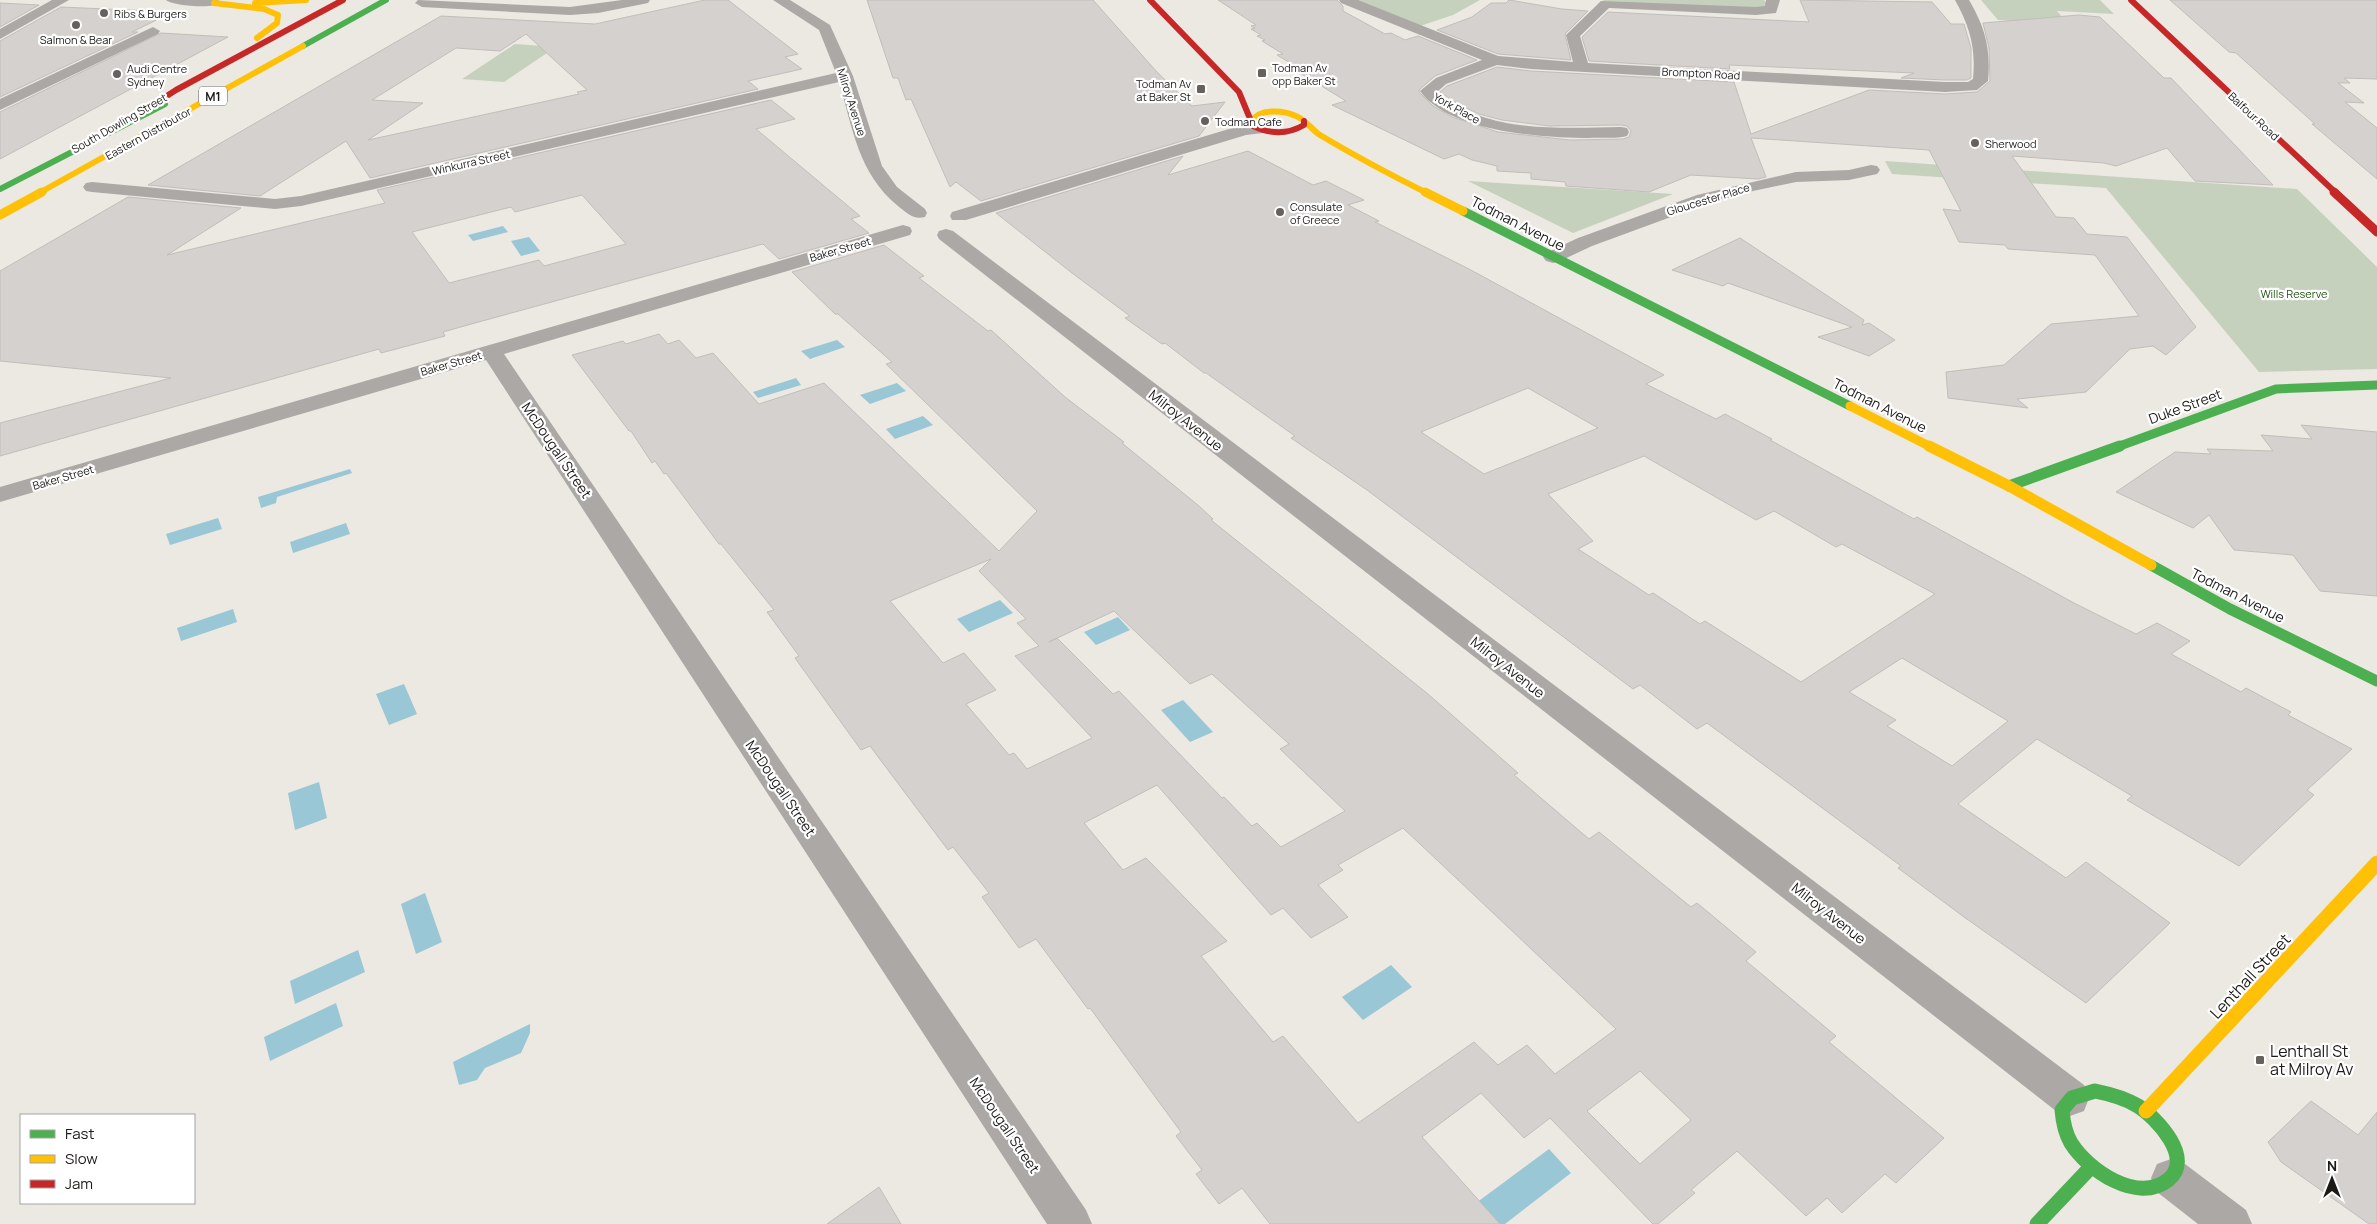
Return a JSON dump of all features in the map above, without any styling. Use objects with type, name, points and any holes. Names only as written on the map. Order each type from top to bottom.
[{"type":"main road","points":[[214,3],[274,3],[306,0]]},
{"type":"main road","name":"South Dowling Street","points":[[0,190],[125,123],[176,90],[343,0]]},
{"type":"main road","name":"Eastern Distributor","points":[[125,123],[205,86],[363,0]]},
{"type":"main road","name":"Eastern Distributor","points":[[40,193],[386,0]]},
{"type":"main road","name":"Balfour Road","points":[[2131,0],[2377,232]]},
{"type":"main road","points":[[1152,1],[1239,92],[1254,125],[1300,140]]},
{"type":"main road","points":[[176,90],[268,31],[279,20],[278,14],[268,10],[214,3]]},
{"type":"main road","points":[[40,193],[157,136],[398,4]]},
{"type":"main road","points":[[1268,101],[1293,114]]},
{"type":"main road","points":[[1254,125],[1257,115],[1265,113],[1293,114]]},
{"type":"main road","name":"Todman Avenue","points":[[1293,114],[1304,121],[1313,131],[1348,149],[1366,162],[2009,486],[2230,609],[2377,681]]},
{"type":"main road","points":[[1275,133],[1301,128],[1304,121]]},
{"type":"main road","name":"Todman Avenue","points":[[1315,146],[1366,162]]},
{"type":"main road","name":"M1","points":[[0,215],[40,193]]},
{"type":"main road","name":"Duke Street","points":[[2009,486],[2276,389],[2377,385]]},
{"type":"main road","name":"Lenthall Street","points":[[2146,1111],[2377,863]]},
{"type":"main road","points":[[2095,1091],[2130,1100],[2146,1111],[2161,1124],[2171,1139],[2176,1154],[2177,1168],[2171,1178],[2160,1185],[2145,1188],[2136,1187],[2108,1178],[2091,1167],[2076,1152],[2063,1129],[2061,1122],[2062,1108],[2070,1098],[2080,1092],[2095,1091]]},
{"type":"main road","points":[[2037,1224],[2091,1167]]},
{"type":"street","points":[[0,27],[50,0]]},
{"type":"street","points":[[0,35],[62,0]]},
{"type":"street","points":[[173,0],[214,3]]},
{"type":"street","points":[[422,2],[570,11],[598,9],[643,0]]},
{"type":"street","name":"Milroy Avenue","points":[[780,0],[825,28],[844,76],[873,166],[892,191],[931,224],[2070,1098]]},
{"type":"street","name":"Brompton Road","points":[[1346,0],[1495,60],[1971,87],[1980,81],[1983,60],[1982,40],[1962,0]]},
{"type":"street","points":[[1582,66],[1573,35],[1606,4],[1756,11],[1771,10],[1773,0]]},
{"type":"street","points":[[0,105],[153,31]]},
{"type":"street","name":"York Place","points":[[1495,60],[1441,81],[1428,91],[1433,97],[1475,120],[1511,130],[1569,133],[1621,132]]},
{"type":"street","name":"Winkurra Street","points":[[92,187],[275,204],[301,200],[844,76]]},
{"type":"street","name":"Baker Street","points":[[0,495],[931,224],[1245,130],[1254,125]]},
{"type":"street","name":"Gloucester Place","points":[[1553,257],[1586,242],[1703,198],[1796,177],[1849,175],[1871,170]]},
{"type":"street","name":"McDougall Street","points":[[491,351],[1071,1224]]},
{"type":"street","points":[[2171,1178],[2231,1224]]},
{"type":"green space","points":[[1346,0],[1480,0],[1453,15],[1414,28]]},
{"type":"green space","points":[[1603,0],[1764,0],[1771,10],[1606,4]]},
{"type":"green space","points":[[1981,0],[2100,0],[2114,14],[2057,11],[2068,24],[1998,20]]},
{"type":"green space","points":[[515,44],[556,47],[504,82],[462,79]]},
{"type":"green space","name":"Wills Reserve","points":[[1885,161],[2297,189],[2377,267],[2377,369],[2259,372],[2106,188],[1892,174]]},
{"type":"green space","points":[[1468,181],[1673,194],[1573,233]]},
{"type":"water","points":[[503,226],[508,232],[473,241],[468,235]]},
{"type":"water","points":[[529,237],[540,251],[521,256],[511,241]]},
{"type":"water","points":[[837,340],[845,347],[810,359],[801,351]]},
{"type":"water","points":[[796,378],[801,385],[758,398],[753,392]]},
{"type":"water","points":[[897,383],[906,391],[870,404],[860,395]]},
{"type":"water","points":[[923,416],[933,425],[895,439],[886,429]]},
{"type":"water","points":[[350,469],[352,473],[277,497],[276,503],[261,508],[258,497]]},
{"type":"water","points":[[218,518],[222,529],[170,545],[166,534]]},
{"type":"water","points":[[346,523],[350,534],[293,553],[290,542]]},
{"type":"water","points":[[1000,600],[1013,613],[969,632],[957,619]]},
{"type":"water","points":[[233,609],[237,622],[181,641],[177,628]]},
{"type":"water","points":[[1118,617],[1130,630],[1096,645],[1084,632]]},
{"type":"water","points":[[404,684],[417,714],[389,725],[376,694]]},
{"type":"water","points":[[1183,700],[1213,732],[1190,742],[1161,710]]},
{"type":"water","points":[[319,782],[327,818],[295,830],[288,793]]},
{"type":"water","points":[[425,893],[442,942],[416,954],[401,904]]},
{"type":"water","points":[[358,950],[365,972],[295,1004],[290,981]]},
{"type":"water","points":[[1391,965],[1412,987],[1363,1020],[1342,997]]},
{"type":"water","points":[[336,1003],[343,1026],[270,1061],[264,1037]]},
{"type":"water","points":[[530,1024],[530,1033],[521,1053],[485,1068],[477,1080],[459,1085],[453,1062]]},
{"type":"water","points":[[1549,1149],[1571,1173],[1505,1224],[1488,1224],[1472,1206]]},
{"type":"building","points":[[705,0],[728,0],[798,54],[785,57],[802,69],[748,81],[758,89],[370,178],[346,141],[260,196],[148,185],[441,16],[595,24]],"holes":[[[526,34],[587,90],[577,92],[579,94],[368,140],[423,103],[372,100],[456,48],[500,51]]]},
{"type":"building","points":[[867,0],[1093,0],[1157,72],[1192,106],[1225,102],[1199,136],[981,201],[956,182],[950,187],[911,99],[906,100],[898,78],[893,78]]},
{"type":"building","points":[[1218,0],[1337,0],[1343,6],[1343,11],[1385,34],[1391,33],[1405,40],[1418,36],[1477,60],[1435,76],[1419,90],[1433,106],[1452,117],[1498,132],[1570,140],[1623,139],[1629,137],[1631,131],[1627,126],[1621,125],[1549,126],[1502,120],[1479,114],[1458,104],[1440,92],[1447,86],[1497,67],[1531,71],[1734,82],[1751,134],[1869,90],[1945,94],[1977,92],[1990,81],[1989,48],[1983,23],[2079,15],[2100,17],[2164,78],[2171,78],[2273,185],[2195,181],[2167,148],[2116,166],[2104,163],[2012,156],[2056,217],[2074,218],[2087,234],[2127,237],[2196,327],[2166,355],[2153,346],[2130,349],[2086,392],[2017,399],[2028,408],[1948,398],[1946,372],[2004,365],[2051,324],[2139,316],[2095,255],[2008,249],[2005,245],[1959,242],[1943,209],[1961,211],[1929,150],[1751,138],[1766,177],[1758,179],[1691,175],[1649,192],[1566,186],[1565,182],[1531,179],[1531,173],[1497,171],[1497,166],[1472,160],[1459,154],[1444,159],[1332,105],[1346,101],[1292,68],[1297,67],[1277,55],[1283,54],[1262,41],[1265,40],[1257,36],[1261,35],[1251,29],[1255,28],[1251,26],[1256,25]]},
{"type":"building","points":[[1509,0],[1562,9],[1588,11],[1565,34],[1571,60],[1498,54],[1437,30],[1472,17],[1491,3],[1506,3]]},
{"type":"building","points":[[1800,0],[1932,2],[1951,24],[1964,24],[1971,48],[1971,78],[1967,80],[1945,80],[1901,78],[1914,73],[1729,65],[1730,69],[1589,61],[1582,37],[1608,12],[1809,22]]},
{"type":"building","points":[[2170,0],[2377,0],[2377,79],[2344,78],[2350,83],[2338,83],[2364,103],[2345,102],[2377,128],[2377,179],[2312,124],[2315,124],[2236,53],[2229,52]]},
{"type":"building","points":[[0,3],[39,5],[0,27]]},
{"type":"building","points":[[61,7],[173,12],[132,32],[138,32],[0,97],[0,41]]},
{"type":"building","name":"Audi Centre Sydney","points":[[161,33],[228,37],[0,159],[0,112]]},
{"type":"building","points":[[771,100],[795,119],[756,129],[860,216],[851,219],[869,233],[779,259],[763,244],[443,332],[445,336],[381,353],[379,349],[0,456],[0,423],[171,378],[0,361],[0,271],[128,197],[241,208],[167,255],[385,203],[377,190]],"holes":[[[582,195],[626,244],[544,266],[539,260],[449,283],[412,232],[511,207],[515,212]]]},
{"type":"building","points":[[1248,151],[1313,185],[1326,181],[1364,200],[1348,205],[1379,221],[1375,222],[1469,269],[1664,375],[1646,384],[1716,419],[1725,414],[1914,519],[1917,517],[2074,603],[2136,634],[2157,623],[2190,641],[2171,654],[2241,692],[2246,688],[2291,712],[2288,715],[2352,749],[2307,790],[2314,795],[2239,866],[2127,800],[2132,796],[2037,739],[1958,804],[2066,878],[2086,862],[2170,923],[2086,1003],[1964,917],[1898,868],[1901,866],[1707,723],[1697,729],[1640,685],[1633,689],[1367,490],[1291,438],[1295,436],[1204,373],[1165,343],[1162,344],[1125,318],[1130,316],[996,213],[1183,156],[1168,175]],"holes":[[[1528,388],[1598,428],[1484,474],[1421,432]],[[1644,456],[1756,520],[1774,511],[1836,547],[1842,544],[1935,594],[1801,682],[1705,621],[1700,624],[1653,593],[1649,595],[1578,549],[1593,541],[1548,494]],[[1902,658],[2008,721],[1952,766],[1887,726],[1896,720],[1849,692]]]},
{"type":"building","points":[[1740,238],[1864,320],[1862,325],[1869,323],[1895,340],[1869,356],[1818,337],[1852,327],[1728,283],[1723,286],[1672,270]]},
{"type":"building","points":[[884,245],[924,276],[919,278],[988,331],[991,330],[1065,397],[1124,442],[1122,443],[1199,506],[1213,519],[1211,520],[1428,694],[1518,773],[1514,775],[1589,839],[1599,832],[1691,907],[1697,903],[1756,952],[1746,961],[1836,1036],[1829,1042],[1944,1138],[1896,1183],[1885,1174],[1842,1213],[1827,1198],[1806,1216],[1737,1151],[1691,1190],[1695,1193],[1658,1224],[1653,1224],[1550,1118],[1524,1138],[1481,1093],[1422,1137],[1500,1224],[1270,1224],[1242,1188],[1219,1204],[1196,1174],[1202,1170],[1176,1136],[1181,1132],[1090,1008],[1088,1009],[1036,939],[1019,948],[982,897],[989,893],[953,847],[948,850],[870,746],[861,750],[795,658],[799,656],[767,612],[774,610],[721,544],[719,544],[666,473],[664,474],[655,461],[652,463],[631,431],[629,431],[572,355],[623,341],[626,344],[659,334],[668,344],[679,340],[696,358],[713,353],[759,404],[824,383],[999,551],[1037,511],[886,364],[892,362],[838,314],[835,314],[792,272]],"holes":[[[991,559],[979,571],[1026,619],[1017,623],[1039,646],[1015,656],[1092,738],[1027,769],[1014,753],[1009,755],[966,704],[996,690],[964,653],[943,663],[890,601]],[[1114,611],[1190,684],[1212,674],[1289,744],[1280,749],[1345,811],[1281,847],[1257,823],[1252,826],[1224,797],[1222,798],[1119,691],[1113,694],[1057,638]],[[1157,785],[1271,915],[1283,908],[1311,938],[1348,917],[1318,885],[1343,870],[1338,865],[1403,828],[1616,1029],[1555,1074],[1527,1045],[1498,1065],[1474,1042],[1358,1123],[1283,1036],[1273,1042],[1201,956],[1227,941],[1146,858],[1123,870],[1084,823]],[[1640,1071],[1691,1120],[1640,1164],[1587,1111]]]},
{"type":"building","points":[[2301,425],[2377,432],[2377,596],[2320,591],[2293,555],[2234,550],[2209,515],[2193,528],[2116,492],[2175,452],[2211,454],[2207,449],[2273,451],[2261,435],[2312,439]]},
{"type":"building","points":[[2311,1101],[2358,1135],[2377,1112],[2377,1224],[2369,1224],[2281,1162],[2268,1142]]},
{"type":"building","points":[[879,1187],[901,1224],[827,1224]]},
{"type":"traffic: fast","points":[[303,46],[386,0]]},
{"type":"traffic: fast","points":[[0,189],[165,104]]},
{"type":"traffic: fast","points":[[1463,211],[1850,406]]},
{"type":"traffic: fast","points":[[2009,486],[2276,389],[2377,385]]},
{"type":"traffic: fast","points":[[2151,565],[2230,609],[2377,681]]},
{"type":"traffic: fast","points":[[2095,1091],[2106,1093],[2138,1106],[2147,1112],[2163,1129],[2170,1139],[2177,1157],[2176,1169],[2168,1180],[2149,1188],[2130,1186],[2102,1173],[2075,1149],[2064,1127],[2062,1110],[2072,1098],[2095,1091]]},
{"type":"traffic: fast","points":[[2037,1224],[2091,1167]]},
{"type":"traffic: slow","points":[[255,3],[306,0]]},
{"type":"traffic: slow","points":[[214,3],[264,9],[278,15],[277,23],[257,38]]},
{"type":"traffic: slow","points":[[0,215],[303,46]]},
{"type":"traffic: slow","points":[[1251,122],[1254,117],[1266,112],[1280,112],[1298,116],[1315,132],[1366,162],[1463,211]]},
{"type":"traffic: slow","points":[[1850,406],[2009,486],[2151,565]]},
{"type":"traffic: slow","points":[[2146,1111],[2377,863]]},
{"type":"traffic: jam","points":[[125,123],[176,90],[343,0]]},
{"type":"traffic: jam","points":[[1150,0],[1239,92],[1253,126],[1279,133],[1298,129],[1304,125],[1304,121]]},
{"type":"traffic: jam","points":[[2131,0],[2377,232]]},
{"type":"place","name":"Ribs & Burgers","points":[[104,13]]},
{"type":"place","name":"Salmon & Bear","points":[[76,25]]},
{"type":"place","name":"Todman Av opp Baker St","points":[[1262,73]]},
{"type":"place","name":"Audi Centre Sydney","points":[[117,74]]},
{"type":"place","name":"Todman Av at Baker St","points":[[1201,89]]},
{"type":"place","name":"Todman Cafe","points":[[1205,121]]},
{"type":"place","name":"Sherwood","points":[[1975,143]]},
{"type":"place","name":"Consulate of Greece","points":[[1280,212]]},
{"type":"place","name":"Lenthall St at Milroy Av","points":[[2260,1060]]}]
